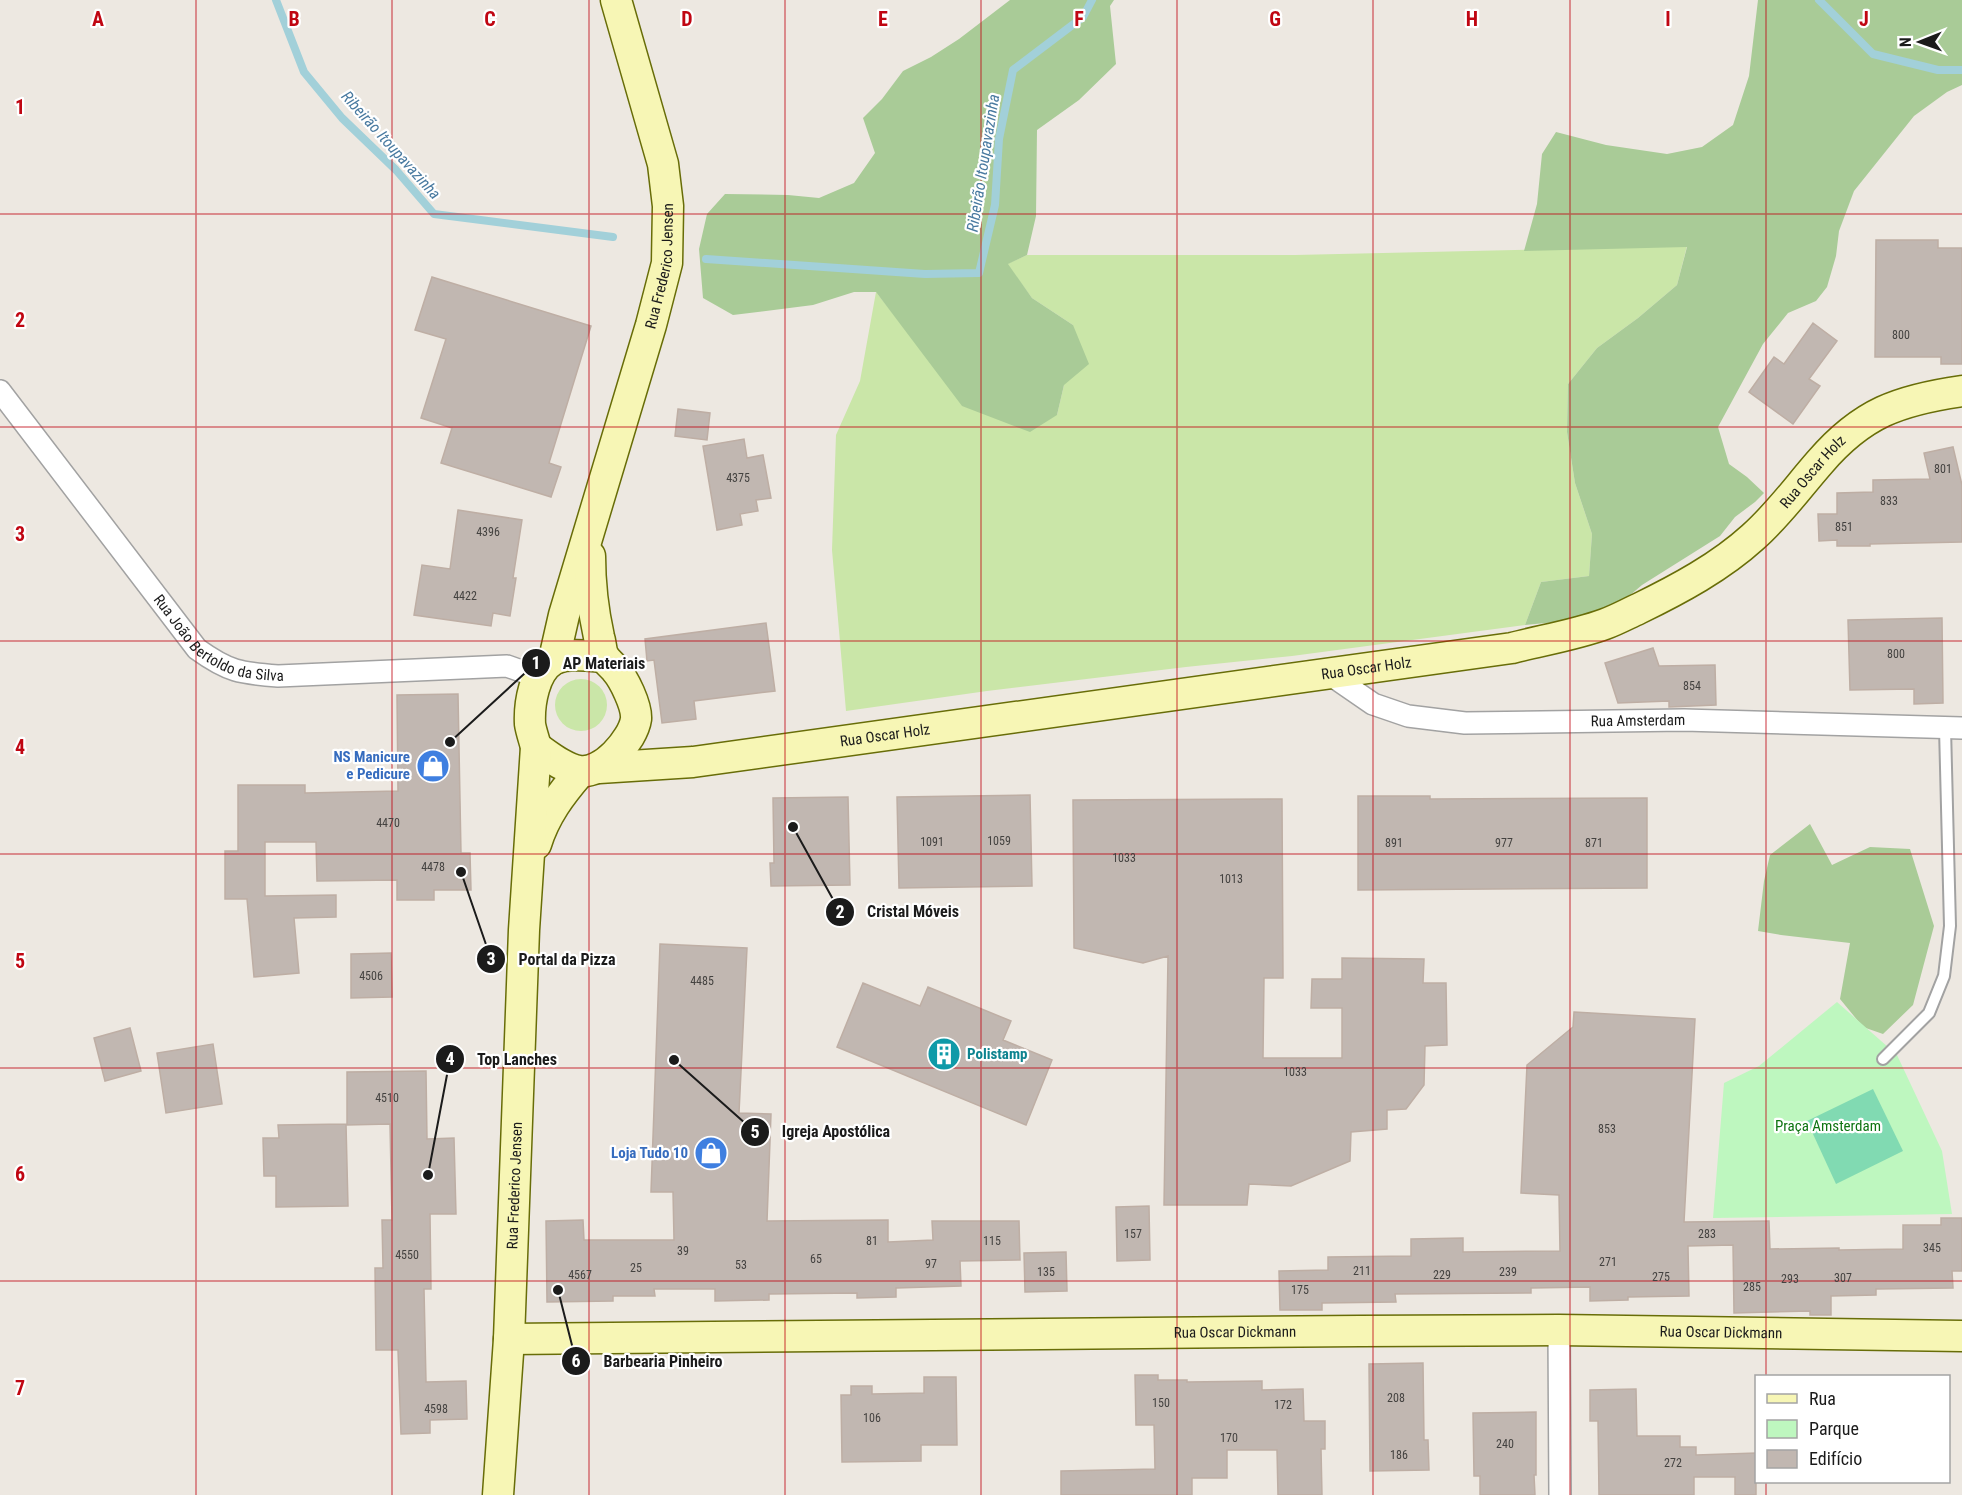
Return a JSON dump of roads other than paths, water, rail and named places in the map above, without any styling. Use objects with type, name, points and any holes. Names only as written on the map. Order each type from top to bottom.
[{"type":"street","name":"Rua Frederico Jensen","points":[[498,1495],[509,1339],[524,930],[536,747],[530,726],[530,706],[546,668],[591,529],[667,264],[668,206],[663,164],[616,0]]},
{"type":"street","name":"Rua João Bertoldo da Silva","points":[[0,391],[197,649],[218,664],[242,673],[278,676],[507,666],[546,668]]},
{"type":"street","name":"Rua Oscar Holz","points":[[589,770],[693,762],[1512,648],[1605,624],[1690,582],[1753,538],[1776,515],[1835,446],[1866,420],[1888,409],[1924,397],[1962,391]]},
{"type":"street","name":"Rua Frederico Jensen","points":[[527,876],[541,827],[559,795],[589,770],[619,751],[628,739],[636,718],[626,687],[616,670],[604,657],[594,613],[590,576],[591,529]]},
{"type":"street","points":[[546,668],[585,655],[604,657]]},
{"type":"street","name":"Rua Amsterdam","points":[[1328,673],[1373,704],[1408,716],[1465,723],[1684,720],[1953,728]]},
{"type":"street","name":"Rua Oscar Holz","points":[[636,718],[649,746],[693,762]]},
{"type":"street","points":[[536,747],[558,762],[589,770]]},
{"type":"street","points":[[1558,1330],[1560,1495]]},
{"type":"street","name":"Rua Oscar Dickmann","points":[[509,1339],[1558,1330],[1962,1336]]},
{"type":"lane","points":[[1883,1059],[1929,1013],[1944,976],[1950,926],[1953,728]]},
{"type":"waterway","name":"Ribeirão Itoupavazinha","points":[[276,0],[304,72],[342,118],[396,170],[434,214],[613,237]]},
{"type":"waterway","name":"Ribeirão Itoupavazinha","points":[[706,259],[925,274],[979,273],[995,205],[999,139],[1013,70],[1083,17],[1092,0]]},
{"type":"waterway","name":"Ribeirão Itoupavazinha","points":[[1819,0],[1873,54],[1938,70],[1962,70]]},
{"type":"place","name":"AP Materiais","points":[[450,742]]},
{"type":"place","name":"NS Manicure e Pedicure","points":[[433,766]]},
{"type":"place","name":"Cristal Móveis","points":[[793,827]]},
{"type":"place","name":"Portal da Pizza","points":[[461,872]]},
{"type":"place","name":"Polistamp","points":[[944,1054]]},
{"type":"place","name":"Igreja Apostólica","points":[[674,1060]]},
{"type":"place","name":"Loja Tudo 10","points":[[711,1153]]},
{"type":"place","name":"Top Lanches","points":[[428,1175]]},
{"type":"place","name":"Barbearia Pinheiro","points":[[558,1290]]},
{"type":"park label","name":"Praça Amsterdam","points":[[1828,1126]]}]
